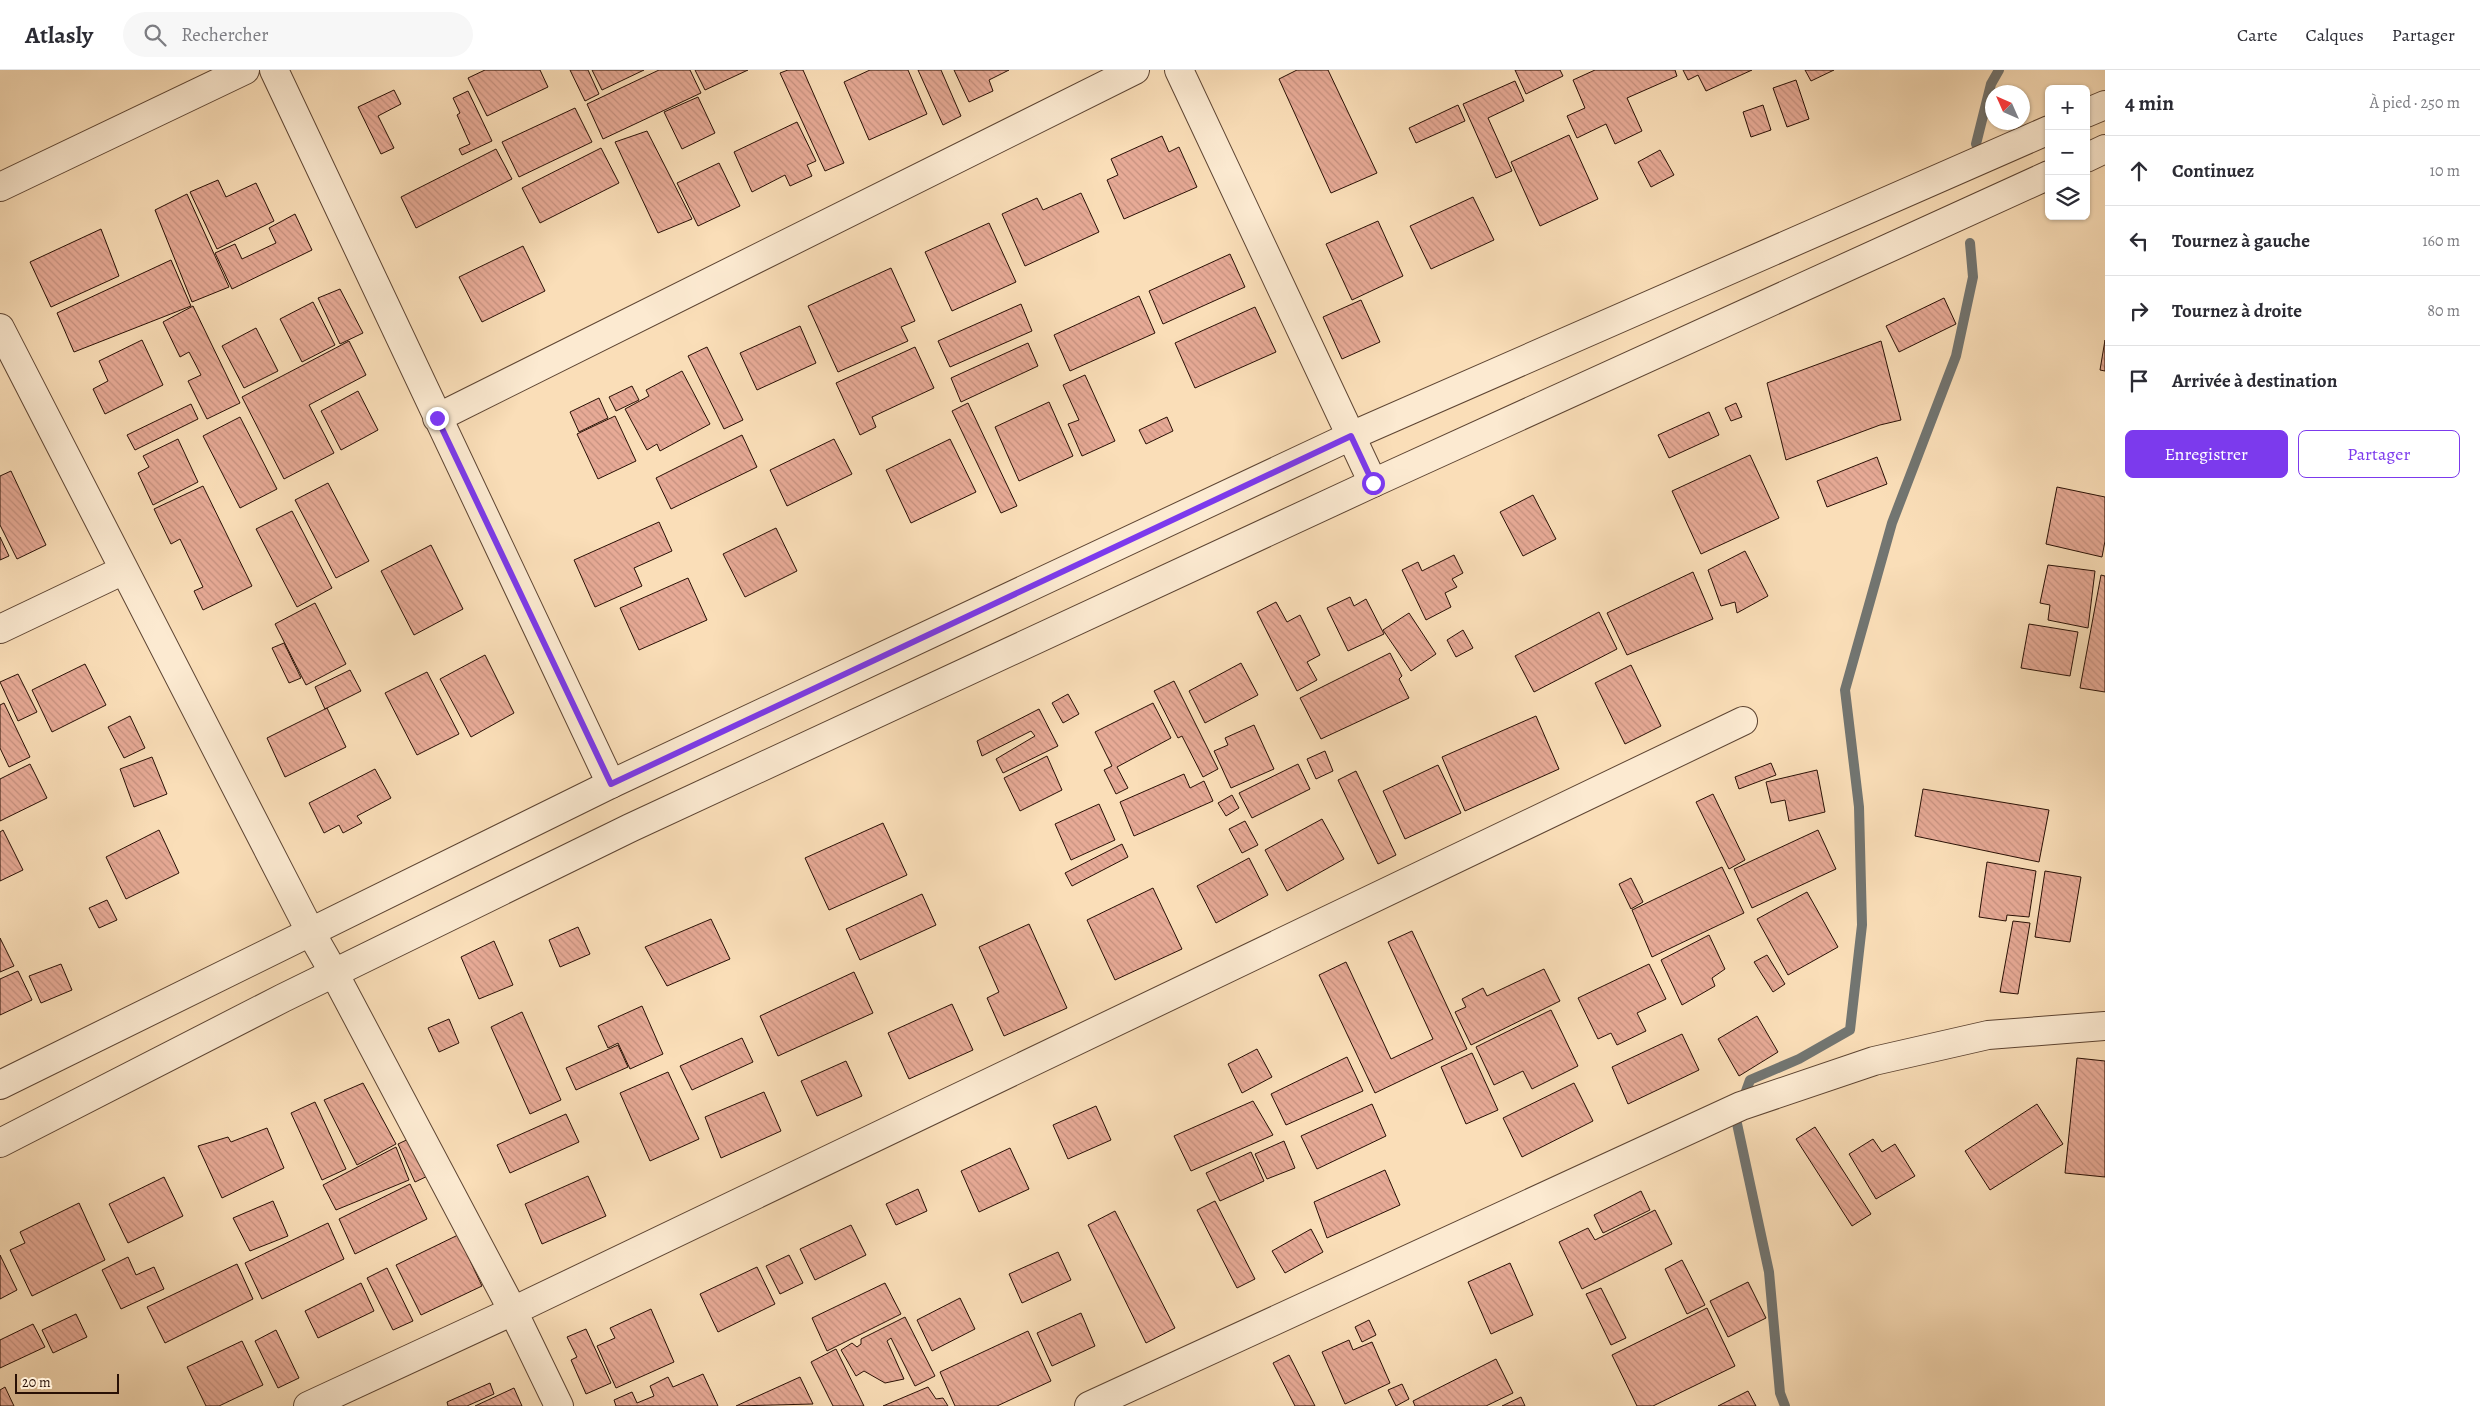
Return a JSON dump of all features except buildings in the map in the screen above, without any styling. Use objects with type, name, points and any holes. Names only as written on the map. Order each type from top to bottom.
[{"type":"street","points":[[0,187],[245,70]]},
{"type":"street","points":[[274,70],[611,784]]},
{"type":"street","points":[[437,418],[1135,70]]},
{"type":"street","points":[[1180,70],[1373,483]]},
{"type":"street","points":[[2090,111],[2105,105]]},
{"type":"street","points":[[0,1085],[611,784],[1351,436],[2045,132]]},
{"type":"street","points":[[2090,156],[2105,149]]},
{"type":"street","points":[[0,1143],[334,973],[639,824],[1373,483],[2045,177]]},
{"type":"street","points":[[0,328],[310,931],[513,1311],[559,1406]]},
{"type":"street","points":[[0,629],[124,570]]},
{"type":"street","points":[[308,1406],[513,1311],[1743,721]]},
{"type":"street","points":[[1089,1406],[1741,1106],[1874,1061],[1988,1035],[2105,1026]]},
{"type":"waterway","points":[[1976,144],[1991,84],[1999,70]]},
{"type":"waterway","points":[[1785,1406],[1780,1393],[1769,1272],[1736,1119],[1750,1080],[1799,1059],[1850,1030],[1862,925],[1859,807],[1845,690],[1892,523],[1956,356],[1973,277],[1970,243]]},
{"type":"route","points":[[437,418],[611,784],[1351,436],[1373,483]]}]
